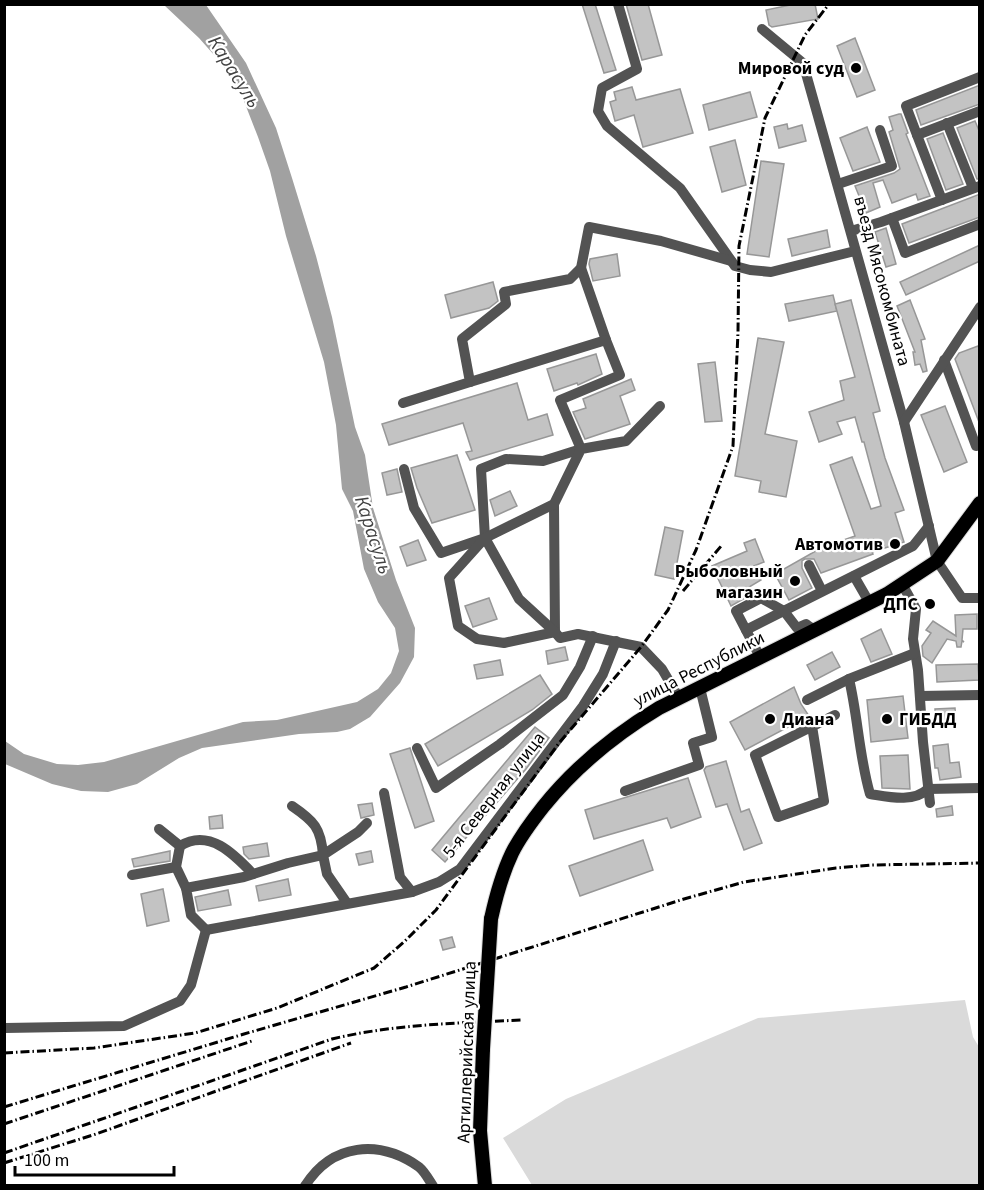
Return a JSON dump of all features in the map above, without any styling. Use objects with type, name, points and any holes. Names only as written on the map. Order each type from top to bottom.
[{"type":"main road","name":"улица Республики","points":[[490,919],[499,884],[513,851],[554,792],[576,769],[627,727],[679,698],[869,602],[937,561],[980,503]]},
{"type":"main road","name":"Артиллерийская улица","points":[[485,1185],[480,1131],[490,919]]},
{"type":"street","points":[[618,4],[637,69],[602,88],[598,111],[607,126],[680,188],[735,266],[771,272],[855,251]]},
{"type":"street","name":"въезд Мясокомбината","points":[[762,29],[803,63],[904,422],[937,561]]},
{"type":"street","points":[[942,200],[906,105],[980,77]]},
{"type":"street","points":[[917,135],[979,112]]},
{"type":"street","points":[[851,231],[976,187],[947,123]]},
{"type":"street","points":[[838,184],[892,166],[880,130]]},
{"type":"street","points":[[892,218],[905,253],[980,224]]},
{"type":"street","points":[[555,632],[554,504],[581,449],[560,400],[620,375],[581,268],[589,227],[661,241],[731,261]]},
{"type":"street","points":[[470,382],[462,339],[506,303],[504,292],[570,279],[581,268]]},
{"type":"street","points":[[904,422],[944,360],[978,314]]},
{"type":"street","points":[[403,403],[606,340]]},
{"type":"street","points":[[944,360],[976,446]]},
{"type":"street","points":[[660,406],[627,441],[581,449],[543,461],[506,459],[481,469],[485,538],[519,599],[560,638],[578,634],[640,647],[662,669],[679,698]]},
{"type":"street","points":[[404,469],[414,508],[441,553],[485,538],[554,504]]},
{"type":"street","points":[[746,630],[913,546],[929,526]]},
{"type":"street","points":[[485,538],[450,578],[458,626],[477,639],[504,643],[555,632]]},
{"type":"street","points":[[937,561],[962,598],[980,598]]},
{"type":"street","points":[[809,565],[822,591]]},
{"type":"street","points":[[854,576],[869,602]]},
{"type":"street","points":[[902,584],[916,609],[913,639],[930,803]]},
{"type":"street","points":[[760,657],[736,611],[761,598],[784,611],[796,628],[806,624],[814,630]]},
{"type":"street","points":[[417,748],[436,788],[500,744],[563,694],[580,667],[593,636]]},
{"type":"street","name":"5-я Северная улица","points":[[206,930],[412,892],[438,882],[460,869],[583,706],[603,674],[616,641]]},
{"type":"street","points":[[807,700],[849,679],[915,653]]},
{"type":"street","points":[[849,679],[870,794],[899,798],[921,795],[928,789],[980,788]]},
{"type":"street","points":[[625,791],[699,765],[693,743],[712,737],[700,688]]},
{"type":"street","points":[[920,696],[980,695]]},
{"type":"street","points":[[812,726],[824,801],[778,817],[755,755],[812,726],[835,715]]},
{"type":"street","points":[[384,793],[400,878],[412,892]]},
{"type":"street","points":[[292,806],[308,817],[322,836],[327,874],[347,903]]},
{"type":"street","points":[[186,888],[253,874],[323,855],[358,832],[367,823]]},
{"type":"street","points":[[159,829],[180,846]]},
{"type":"street","points":[[180,846],[191,840],[208,841],[225,848],[253,874]]},
{"type":"street","points":[[5,1028],[124,1026],[180,1001],[191,985],[206,930],[191,915],[186,888],[176,867],[180,846]]},
{"type":"street","points":[[132,875],[176,867]]},
{"type":"street","points":[[305,1185],[318,1168],[334,1157],[349,1150],[364,1149],[387,1152],[421,1168],[434,1185]]},
{"type":"shaded area","points":[[965,1000],[973,1037],[979,1047],[979,1185],[532,1185],[503,1138],[566,1099],[758,1018]]},
{"type":"water","name":"Карасуль","points":[[164,5],[206,5],[246,63],[276,128],[316,256],[332,317],[355,427],[365,455],[373,508],[396,580],[415,628],[414,657],[400,683],[370,717],[350,729],[202,748],[179,758],[137,784],[108,792],[81,791],[52,784],[5,764],[5,741],[24,754],[57,764],[78,765],[104,762],[243,722],[277,720],[357,702],[378,689],[391,673],[399,651],[395,628],[378,602],[364,569],[353,511],[342,489],[336,425],[324,362],[286,236],[270,171],[258,137],[242,96],[222,64],[199,38]]},
{"type":"building","points":[[582,4],[595,4],[616,70],[604,73]]},
{"type":"building","points":[[626,4],[648,4],[662,55],[642,60]]},
{"type":"building","points":[[795,4],[815,4],[818,19],[772,27],[769,25],[766,10]]},
{"type":"building","name":"Мировой суд","points":[[855,38],[875,90],[857,97],[837,46]]},
{"type":"building","points":[[980,85],[980,104],[921,125],[916,110]]},
{"type":"building","points":[[632,87],[636,100],[680,89],[693,133],[643,147],[634,115],[615,121],[610,102],[616,100],[614,92]]},
{"type":"building","points":[[750,92],[757,117],[709,130],[703,105]]},
{"type":"building","points":[[901,114],[908,133],[906,134],[930,196],[918,200],[916,194],[892,203],[883,180],[873,183],[880,207],[866,213],[855,186],[900,169],[889,132],[893,130],[889,117]]},
{"type":"building","points":[[975,121],[980,133],[980,179],[977,179],[957,128]]},
{"type":"building","points":[[787,124],[788,129],[802,125],[806,141],[779,148],[774,127]]},
{"type":"building","points":[[867,127],[880,162],[853,171],[840,138]]},
{"type":"building","points":[[943,133],[963,184],[946,190],[927,139]]},
{"type":"building","points":[[735,140],[746,185],[722,192],[710,147]]},
{"type":"building","points":[[761,161],[784,164],[769,257],[747,254]]},
{"type":"building","points":[[980,194],[980,217],[909,243],[902,224]]},
{"type":"building","points":[[886,228],[896,264],[886,267],[875,232]]},
{"type":"building","points":[[827,230],[830,247],[792,256],[788,239]]},
{"type":"building","points":[[980,245],[980,261],[906,295],[900,282]]},
{"type":"building","points":[[617,254],[620,276],[593,281],[590,259]]},
{"type":"building","points":[[493,282],[498,301],[489,308],[451,318],[445,295]]},
{"type":"building","points":[[833,295],[837,311],[789,321],[785,304]]},
{"type":"building","points":[[851,300],[880,411],[873,413],[885,458],[904,510],[895,513],[904,542],[872,552],[873,554],[821,573],[814,559],[805,559],[802,561],[802,568],[812,588],[789,600],[775,574],[821,548],[855,536],[830,465],[852,457],[871,509],[881,506],[855,417],[837,422],[842,434],[819,442],[809,412],[844,400],[840,381],[855,377],[835,304]]},
{"type":"building","points":[[910,300],[925,339],[921,340],[927,371],[923,372],[920,364],[915,365],[913,352],[915,352],[897,306]]},
{"type":"building","points":[[758,338],[784,342],[765,434],[797,441],[786,497],[759,492],[761,481],[735,476]]},
{"type":"building","points":[[978,346],[980,351],[979,422],[955,359],[959,353]]},
{"type":"building","points":[[596,354],[602,374],[578,385],[577,383],[554,391],[547,369]]},
{"type":"building","points":[[715,362],[722,421],[705,422],[698,364]]},
{"type":"building","points":[[631,379],[635,390],[620,396],[630,424],[585,439],[573,412],[586,408],[583,399]]},
{"type":"building","points":[[517,383],[528,420],[547,414],[553,435],[470,460],[466,452],[472,451],[463,423],[389,445],[382,424]]},
{"type":"building","points":[[945,406],[967,462],[944,472],[921,415]]},
{"type":"building","points":[[457,455],[475,510],[432,523],[411,468]]},
{"type":"building","points":[[397,469],[402,492],[387,495],[382,473]]},
{"type":"building","points":[[510,491],[517,506],[495,516],[490,500]]},
{"type":"building","points":[[665,527],[683,531],[674,579],[655,575]]},
{"type":"building","points":[[755,539],[764,562],[754,566],[761,580],[744,590],[747,597],[731,606],[712,566],[747,551],[744,543]]},
{"type":"building","points":[[418,540],[426,560],[407,566],[400,547]]},
{"type":"building","points":[[489,598],[497,619],[473,627],[465,606]]},
{"type":"building","points":[[977,614],[977,629],[963,629],[962,640],[964,642],[962,641],[961,647],[957,647],[956,641],[947,639],[932,663],[923,656],[922,646],[931,633],[926,630],[933,621],[956,636],[955,615]]},
{"type":"building","points":[[881,629],[892,654],[871,662],[861,639]]},
{"type":"building","points":[[565,647],[568,660],[548,664],[546,651]]},
{"type":"building","points":[[832,652],[840,667],[815,680],[807,665]]},
{"type":"building","points":[[500,660],[503,675],[477,679],[474,665]]},
{"type":"building","points":[[978,664],[979,680],[937,682],[936,665]]},
{"type":"building","points":[[540,675],[552,694],[532,710],[438,766],[425,744]]},
{"type":"building","points":[[794,687],[809,716],[745,750],[730,722]]},
{"type":"building","points":[[903,696],[908,738],[871,742],[867,700]]},
{"type":"building","points":[[955,708],[956,723],[936,724],[935,709]]},
{"type":"building","points":[[535,727],[549,738],[526,769],[445,862],[432,850]]},
{"type":"building","points":[[948,744],[950,763],[959,762],[961,777],[940,780],[938,768],[935,768],[933,746]]},
{"type":"building","points":[[410,748],[434,821],[415,828],[390,754]]},
{"type":"building","points":[[908,755],[910,789],[882,788],[880,756]]},
{"type":"building","points":[[726,761],[741,812],[749,809],[762,843],[744,850],[727,804],[716,807],[704,770],[706,767]]},
{"type":"building","points":[[688,778],[701,817],[671,828],[667,818],[594,839],[585,810]]},
{"type":"building","points":[[372,803],[374,815],[361,818],[358,805]]},
{"type":"building","points":[[952,806],[953,815],[937,817],[936,809]]},
{"type":"building","points":[[222,815],[223,828],[210,829],[209,817]]},
{"type":"building","points":[[643,840],[653,870],[580,896],[569,866]]},
{"type":"building","points":[[267,843],[269,856],[249,859],[244,854],[243,847]]},
{"type":"building","points":[[170,851],[170,861],[134,867],[132,859]]},
{"type":"building","points":[[371,851],[373,862],[359,865],[356,854]]},
{"type":"building","points":[[288,879],[291,895],[259,901],[256,886]]},
{"type":"building","points":[[163,889],[169,921],[147,926],[141,894]]},
{"type":"building","points":[[228,890],[231,905],[198,911],[195,897]]},
{"type":"building","points":[[452,937],[455,947],[443,950],[440,940]]},
{"type":"railway","points":[[4,1053],[94,1048],[195,1033],[277,1008],[374,968],[436,910],[559,743],[641,647],[668,610],[696,550],[733,446],[739,246],[765,118],[805,35],[829,4]]},
{"type":"railway","points":[[683,591],[722,545]]},
{"type":"railway","points":[[4,1107],[406,987],[744,882],[872,865],[980,863]]},
{"type":"railway","points":[[4,1153],[332,1039],[403,1027],[522,1020]]},
{"type":"railway","points":[[4,1124],[252,1041]]},
{"type":"railway","points":[[4,1163],[93,1135],[351,1043]]},
{"type":"place","name":"Мировой суд","points":[[856,68]]},
{"type":"place","name":"Автомотив","points":[[895,544]]},
{"type":"place","name":"Рыболовный магазин","points":[[795,581]]},
{"type":"place","name":"ДПС","points":[[930,604]]},
{"type":"place","name":"Диана","points":[[770,719]]},
{"type":"place","name":"ГИБДД","points":[[887,719]]}]
